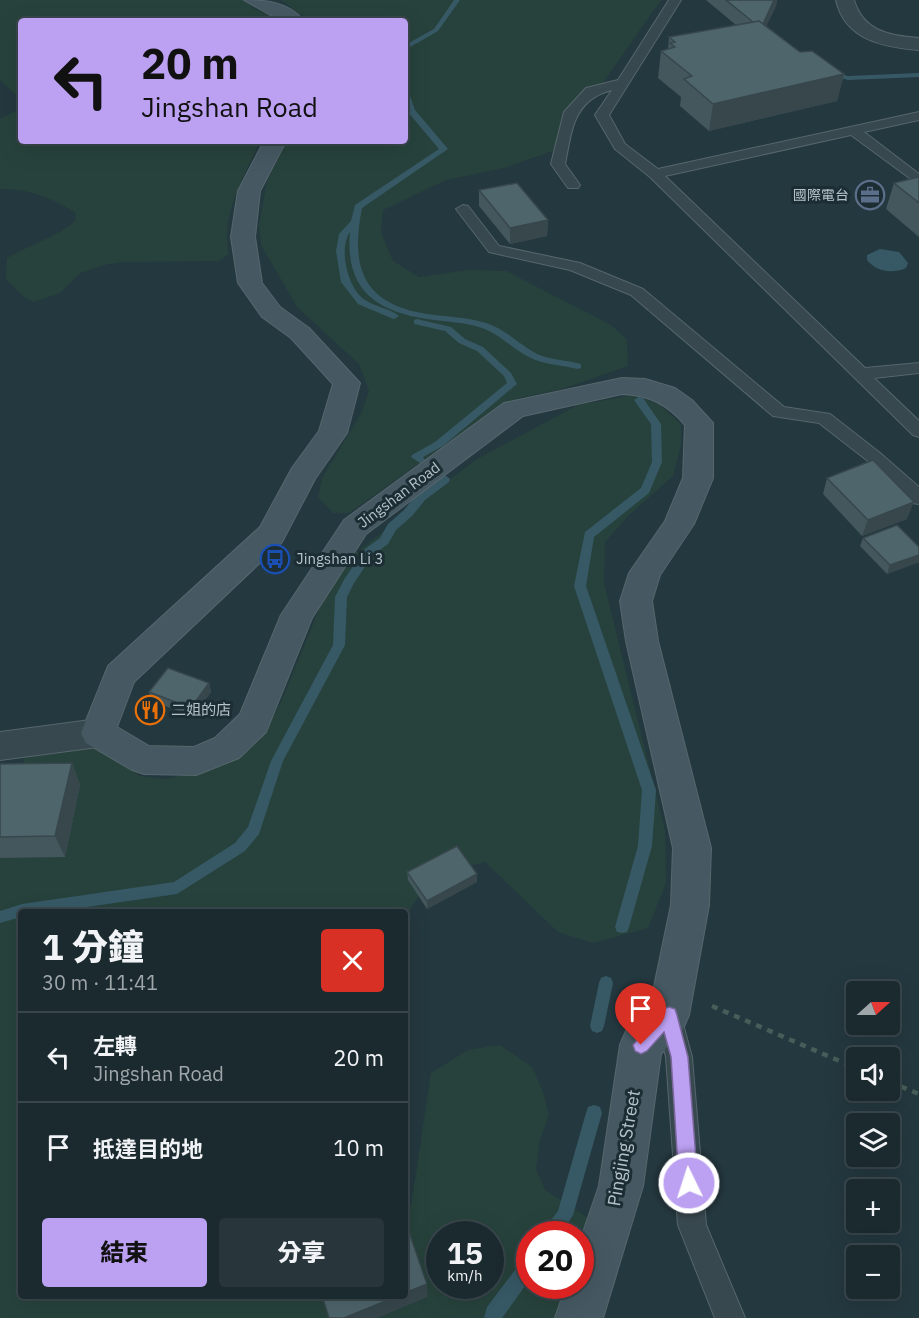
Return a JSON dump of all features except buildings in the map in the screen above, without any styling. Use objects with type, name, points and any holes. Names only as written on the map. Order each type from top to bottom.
[{"type":"street","points":[[253,0],[289,18]]},
{"type":"street","points":[[845,0],[852,21],[865,32],[891,41],[919,44]]},
{"type":"street","points":[[0,746],[98,733],[120,675],[271,534],[302,475],[333,434],[347,383],[300,333],[271,312],[250,283],[243,237],[249,191],[273,144]]},
{"type":"street","name":"Jingshan Road","points":[[98,733],[144,760],[196,761],[227,748],[254,722],[297,615],[355,527],[514,410],[622,386],[640,386],[676,399],[699,423],[698,478],[680,524],[645,573],[636,601],[642,641],[692,848],[690,905],[655,1030]]},
{"type":"street","name":"Pingjing Street","points":[[579,1318],[621,1186],[655,1030]]},
{"type":"lane","points":[[675,0],[602,115],[620,146],[655,174],[919,431]]},
{"type":"lane","points":[[573,185],[558,164],[569,115],[591,91],[622,83]]},
{"type":"lane","points":[[655,174],[919,116]]},
{"type":"lane","points":[[854,131],[919,181]]},
{"type":"lane","points":[[463,209],[494,249],[575,266],[637,292],[779,412],[824,418],[874,457],[919,498]]},
{"type":"lane","points":[[861,374],[919,368]]},
{"type":"lane","points":[[655,1030],[679,1057],[692,1225],[730,1318]]},
{"type":"path","points":[[703,1002],[846,1064]]},
{"type":"path","points":[[900,1086],[919,1094]]},
{"type":"green space","points":[[0,0],[245,0],[253,8],[275,18],[18,18],[18,97],[0,80]]},
{"type":"green space","points":[[281,0],[661,0],[571,128],[564,147],[504,168],[446,180],[383,210],[381,232],[393,261],[419,277],[469,270],[506,271],[611,325],[627,340],[628,366],[562,389],[519,398],[445,445],[349,513],[333,513],[318,497],[322,478],[362,412],[369,391],[359,364],[297,307],[261,245],[259,225],[267,181],[286,144],[408,144],[408,18],[306,18]]},
{"type":"green space","points":[[18,110],[18,144],[259,144],[241,181],[231,210],[227,239],[229,254],[219,261],[124,262],[104,265],[80,273],[60,293],[34,302],[24,297],[6,279],[7,258],[68,227],[75,221],[76,213],[40,195],[20,190],[0,189],[0,119]]},
{"type":"green space","points":[[634,395],[660,405],[681,424],[681,445],[673,476],[629,515],[605,542],[604,583],[665,831],[666,883],[648,928],[593,943],[558,932],[485,862],[447,874],[437,880],[419,896],[408,914],[408,909],[18,909],[18,1299],[408,1299],[408,1214],[431,1073],[468,1050],[500,1045],[532,1067],[543,1092],[549,1115],[540,1140],[536,1169],[545,1190],[593,1221],[516,1221],[516,1299],[579,1299],[575,1318],[0,1318],[0,831],[5,831],[26,753],[91,744],[140,776],[166,779],[210,769],[237,759],[260,740],[281,702],[323,600],[353,555],[477,459],[578,405]]},
{"type":"water","points":[[880,249],[899,252],[908,263],[906,268],[885,271],[875,267],[867,260],[867,255]]},
{"type":"waterway","points":[[408,46],[436,30],[457,0]]},
{"type":"waterway","points":[[829,72],[848,78],[919,75]]},
{"type":"waterway","points":[[408,102],[411,111],[444,149],[358,207],[353,247],[357,270],[365,287],[377,300],[392,308],[428,317],[483,325],[497,331],[534,356],[578,366]]},
{"type":"waterway","points":[[355,222],[343,234],[340,251],[345,282],[361,302],[394,316]]},
{"type":"waterway","points":[[417,322],[448,329],[462,341],[480,349],[508,375],[512,384],[439,444],[416,457],[420,460]]},
{"type":"waterway","points":[[622,927],[645,846],[649,790],[580,586],[589,535],[645,490],[657,462],[656,424],[639,400]]},
{"type":"waterway","points":[[29,909],[177,888],[240,847],[254,830],[277,761],[339,645],[341,597],[349,581],[369,552],[384,541],[392,527],[421,497],[445,479]]},
{"type":"waterway","points":[[0,917],[18,911]]},
{"type":"waterway","points":[[597,1026],[606,983]]},
{"type":"waterway","points":[[561,1221],[565,1215],[594,1113]]},
{"type":"waterway","points":[[493,1318],[493,1313],[516,1283]]},
{"type":"place","name":"國際電台","points":[[870,195]]},
{"type":"place","name":"Jingshan Li 3","points":[[275,559]]},
{"type":"place","name":"二姐的店","points":[[150,710]]},
{"type":"route","points":[[641,1045],[669,1015],[679,1057],[689,1183]]}]
